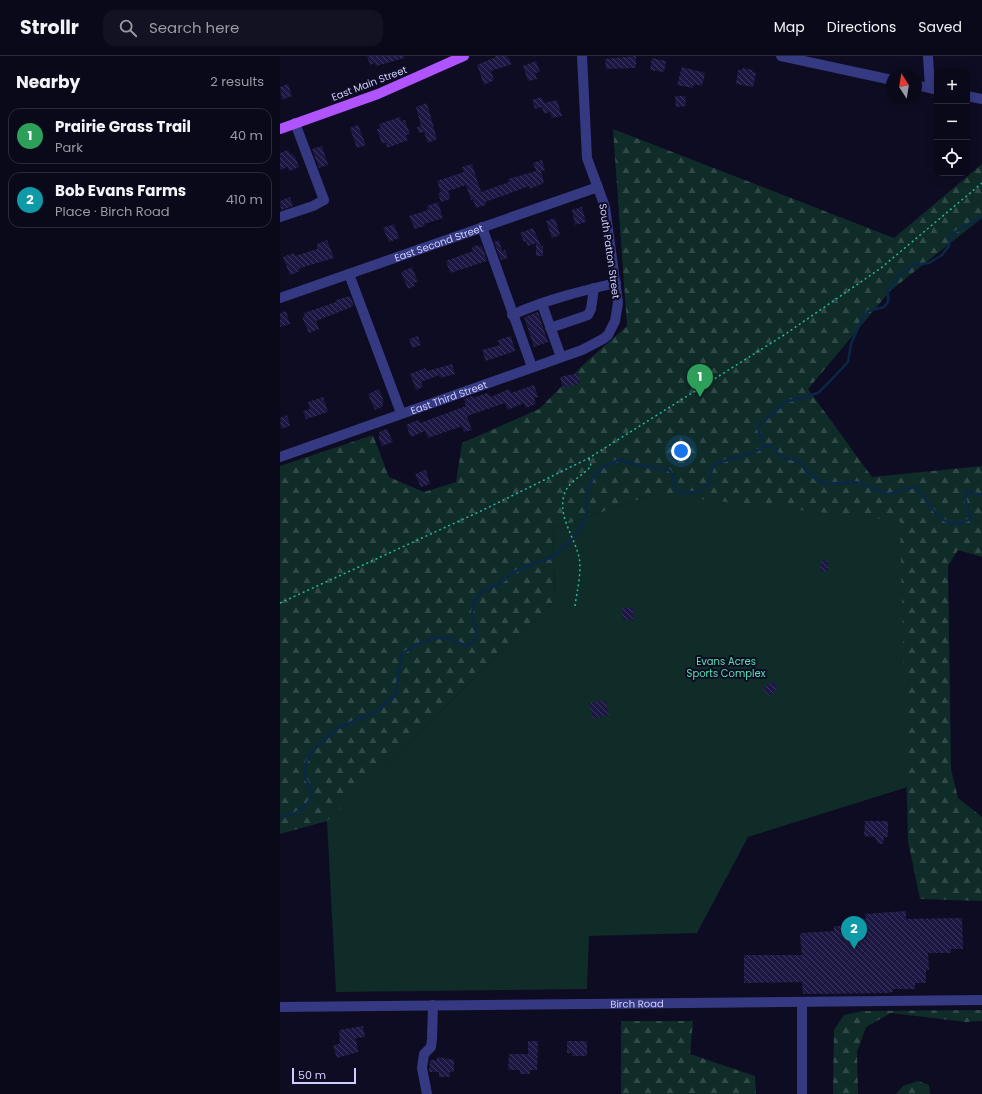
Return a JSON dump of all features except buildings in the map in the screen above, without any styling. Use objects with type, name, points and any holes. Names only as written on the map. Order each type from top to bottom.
[{"type":"main road","name":"East Main Street","points":[[280,129],[378,94],[464,56]]},
{"type":"street","name":"South Patton Street","points":[[582,56],[587,158],[605,207],[616,283],[617,313],[612,329]]},
{"type":"street","points":[[781,56],[886,79]]},
{"type":"street","points":[[922,86],[934,89],[928,56]]},
{"type":"street","points":[[970,97],[982,100]]},
{"type":"street","points":[[280,217],[314,206],[324,200],[295,123]]},
{"type":"street","name":"East Second Street","points":[[280,298],[598,187]]},
{"type":"street","points":[[482,227],[512,315],[532,367]]},
{"type":"street","points":[[349,274],[400,413]]},
{"type":"street","points":[[512,315],[531,306],[616,283]]},
{"type":"street","points":[[550,328],[588,315],[591,309],[594,288]]},
{"type":"street","points":[[542,304],[561,357]]},
{"type":"street","name":"East Third Street","points":[[280,457],[400,413],[582,350],[603,339],[612,329]]},
{"type":"street","name":"Birch Road","points":[[280,1007],[749,1001],[802,1003],[982,1000]]},
{"type":"street","points":[[802,1003],[802,1094]]},
{"type":"street","points":[[428,1094],[422,1062],[424,1054],[431,1047],[433,1005]]},
{"type":"path","points":[[280,603],[481,511],[589,458],[784,335],[881,268],[982,183]]},
{"type":"path","points":[[575,606],[580,564],[577,551],[566,523],[564,494],[569,486],[591,466],[589,458]]},
{"type":"green space","points":[[613,129],[894,238],[968,176],[970,176],[970,174],[982,164],[982,218],[890,291],[808,389],[872,477],[982,466],[982,557],[958,550],[948,566],[951,769],[958,798],[982,817],[982,901],[920,899],[908,841],[900,521],[654,494],[553,529],[555,600],[327,821],[280,834],[280,466],[373,435],[389,477],[424,492],[456,482],[462,443],[539,409],[587,361],[627,326]]},
{"type":"green space","name":"Evans Acres Sports Complex","points":[[654,494],[923,508],[911,786],[748,837],[697,933],[589,936],[587,989],[336,992],[327,821],[555,600],[553,529]]},
{"type":"green space","points":[[982,1010],[982,1021],[966,1022],[891,1013],[866,1027],[857,1052],[858,1094],[833,1094],[834,1030],[844,1015],[862,1011]]},
{"type":"green space","points":[[621,1021],[693,1021],[690,1054],[755,1076],[756,1094],[621,1094]]},
{"type":"green space","points":[[918,1081],[929,1085],[930,1094],[896,1094],[903,1086]]},
{"type":"waterway","points":[[763,447],[758,426],[786,402],[818,393],[848,362],[851,344],[862,319],[868,311],[884,307],[888,302],[888,291],[898,276],[913,265],[929,263],[942,255],[949,246],[950,235],[982,216]]},
{"type":"waterway","points":[[280,816],[291,815],[300,810],[304,807],[313,794],[305,777],[305,765],[311,752],[336,729],[373,713],[395,696],[402,654],[417,644],[433,639],[448,639],[457,641],[465,646],[474,642],[477,631],[472,614],[474,601],[483,590],[501,583],[512,573],[550,558],[563,548],[581,528],[587,512],[587,495],[593,477],[604,466],[619,460],[652,468],[669,470],[673,475],[674,486],[679,492],[685,493],[700,491],[708,485],[712,469],[717,463],[755,452],[763,447],[771,446],[782,458],[797,461],[810,475],[825,483],[858,482],[888,494],[915,487],[939,516],[953,524],[961,523],[971,518],[965,498],[967,491],[982,495]]},
{"type":"place","name":"Prairie Grass Trail","points":[[700,397]]},
{"type":"place","name":"Bob Evans Farms","points":[[854,949]]}]
